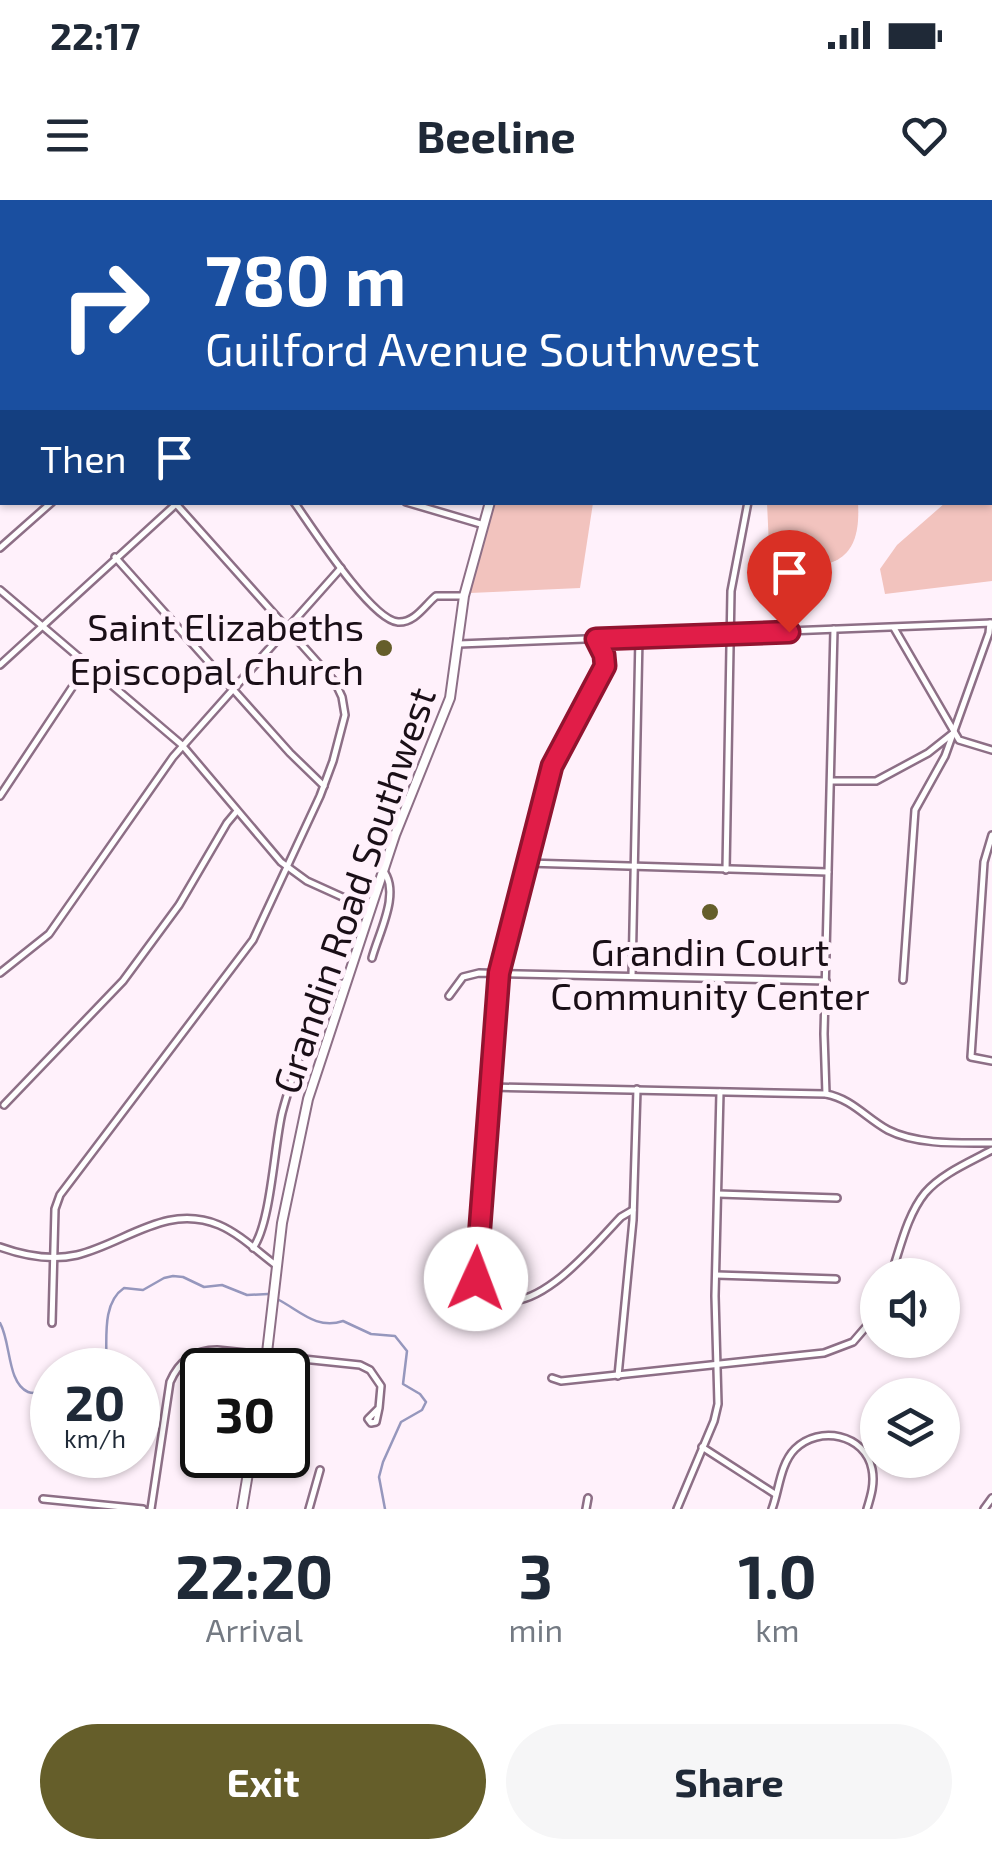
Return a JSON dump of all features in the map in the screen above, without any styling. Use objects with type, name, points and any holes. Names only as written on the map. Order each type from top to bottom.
[{"type":"street","points":[[0,548],[49,505]]},
{"type":"street","points":[[0,664],[174,505]]},
{"type":"street","points":[[52,1323],[56,1209],[60,1195],[246,951],[324,786],[345,715],[339,688],[178,505]]},
{"type":"street","points":[[296,505],[372,605],[394,621],[410,620],[436,596],[464,596]]},
{"type":"street","points":[[416,505],[484,525]]},
{"type":"street","name":"Grandin Road Southwest","points":[[268,1348],[276,1266],[302,1124],[383,870],[450,698],[464,596],[489,505]]},
{"type":"street","points":[[726,870],[731,586],[747,505]]},
{"type":"street","points":[[115,558],[324,786]]},
{"type":"street","points":[[0,974],[44,940],[182,746],[341,568]]},
{"type":"street","points":[[0,590],[182,746],[287,868],[371,910]]},
{"type":"street","points":[[459,644],[991,623],[954,732],[915,810],[903,980]]},
{"type":"street","points":[[894,628],[961,742],[992,750]]},
{"type":"street","points":[[826,1094],[834,630]]},
{"type":"street","points":[[632,976],[639,637]]},
{"type":"street","points":[[596,639],[605,666],[552,766],[499,973],[476,1272],[484,1291],[510,1302],[542,1292],[633,1210]]},
{"type":"street","points":[[0,796],[87,665]]},
{"type":"street","points":[[831,781],[876,781],[928,753],[954,732]]},
{"type":"street","points":[[4,1105],[122,980],[180,905],[226,823],[237,811]]},
{"type":"street","points":[[992,835],[984,862],[971,1057],[992,1060]]},
{"type":"street","points":[[527,864],[829,872]]},
{"type":"street","points":[[372,958],[392,892],[383,870]]},
{"type":"street","points":[[450,996],[468,975],[499,973],[826,981]]},
{"type":"street","points":[[253,1248],[263,1227],[276,1144],[305,1038],[323,988],[329,984],[348,984]]},
{"type":"street","points":[[490,1087],[826,1094],[843,1098],[897,1134],[992,1146]]},
{"type":"street","points":[[618,1376],[633,1210],[637,1090]]},
{"type":"street","points":[[676,1509],[716,1412],[720,1092]]},
{"type":"street","points":[[963,1143],[970,1150],[966,1164]]},
{"type":"street","points":[[898,1258],[920,1200],[938,1182],[992,1146]]},
{"type":"street","points":[[718,1194],[836,1198]]},
{"type":"street","points":[[0,1247],[54,1258],[82,1254],[152,1224],[197,1219],[218,1225],[276,1266]]},
{"type":"street","points":[[716,1275],[836,1279]]},
{"type":"street","points":[[552,1378],[561,1381],[618,1376],[834,1351],[860,1336]]},
{"type":"street","points":[[310,1362],[366,1367],[382,1386],[379,1408]]},
{"type":"street","points":[[151,1509],[167,1392],[180,1366]]},
{"type":"street","points":[[772,1509],[792,1452],[814,1438],[835,1436],[856,1444],[869,1461],[873,1485],[867,1509]]},
{"type":"street","points":[[702,1447],[776,1495]]},
{"type":"street","points":[[309,1509],[320,1470]]},
{"type":"street","points":[[242,1509],[247,1478]]},
{"type":"street","points":[[586,1509],[588,1498]]},
{"type":"street","points":[[984,1509],[992,1498]]},
{"type":"street","points":[[43,1499],[143,1509]]},
{"type":"shaded area","points":[[493,505],[593,505],[580,588],[470,593]]},
{"type":"shaded area","points":[[767,505],[858,505],[854,541],[846,553],[823,565],[770,567]]},
{"type":"shaded area","points":[[943,505],[992,505],[992,581],[885,594],[880,569],[897,545]]},
{"type":"waterway","points":[[106,1348],[108,1314],[116,1295],[124,1288],[143,1290],[173,1276],[204,1287],[222,1285],[247,1295],[268,1294]]},
{"type":"waterway","points":[[279,1300],[317,1321],[343,1321],[371,1334],[395,1336],[407,1351],[403,1384],[426,1402],[422,1410],[401,1422],[383,1462],[379,1477],[385,1509]]},
{"type":"waterway","points":[[0,1323],[16,1380],[30,1392]]},
{"type":"place","name":"Saint Elizabeths Episcopal Church","points":[[384,648]]},
{"type":"place","name":"Grandin Court Community Center","points":[[710,912]]},
{"type":"route","points":[[476,1279],[499,973],[552,766],[604,671],[604,655],[596,639],[789,632]]}]
